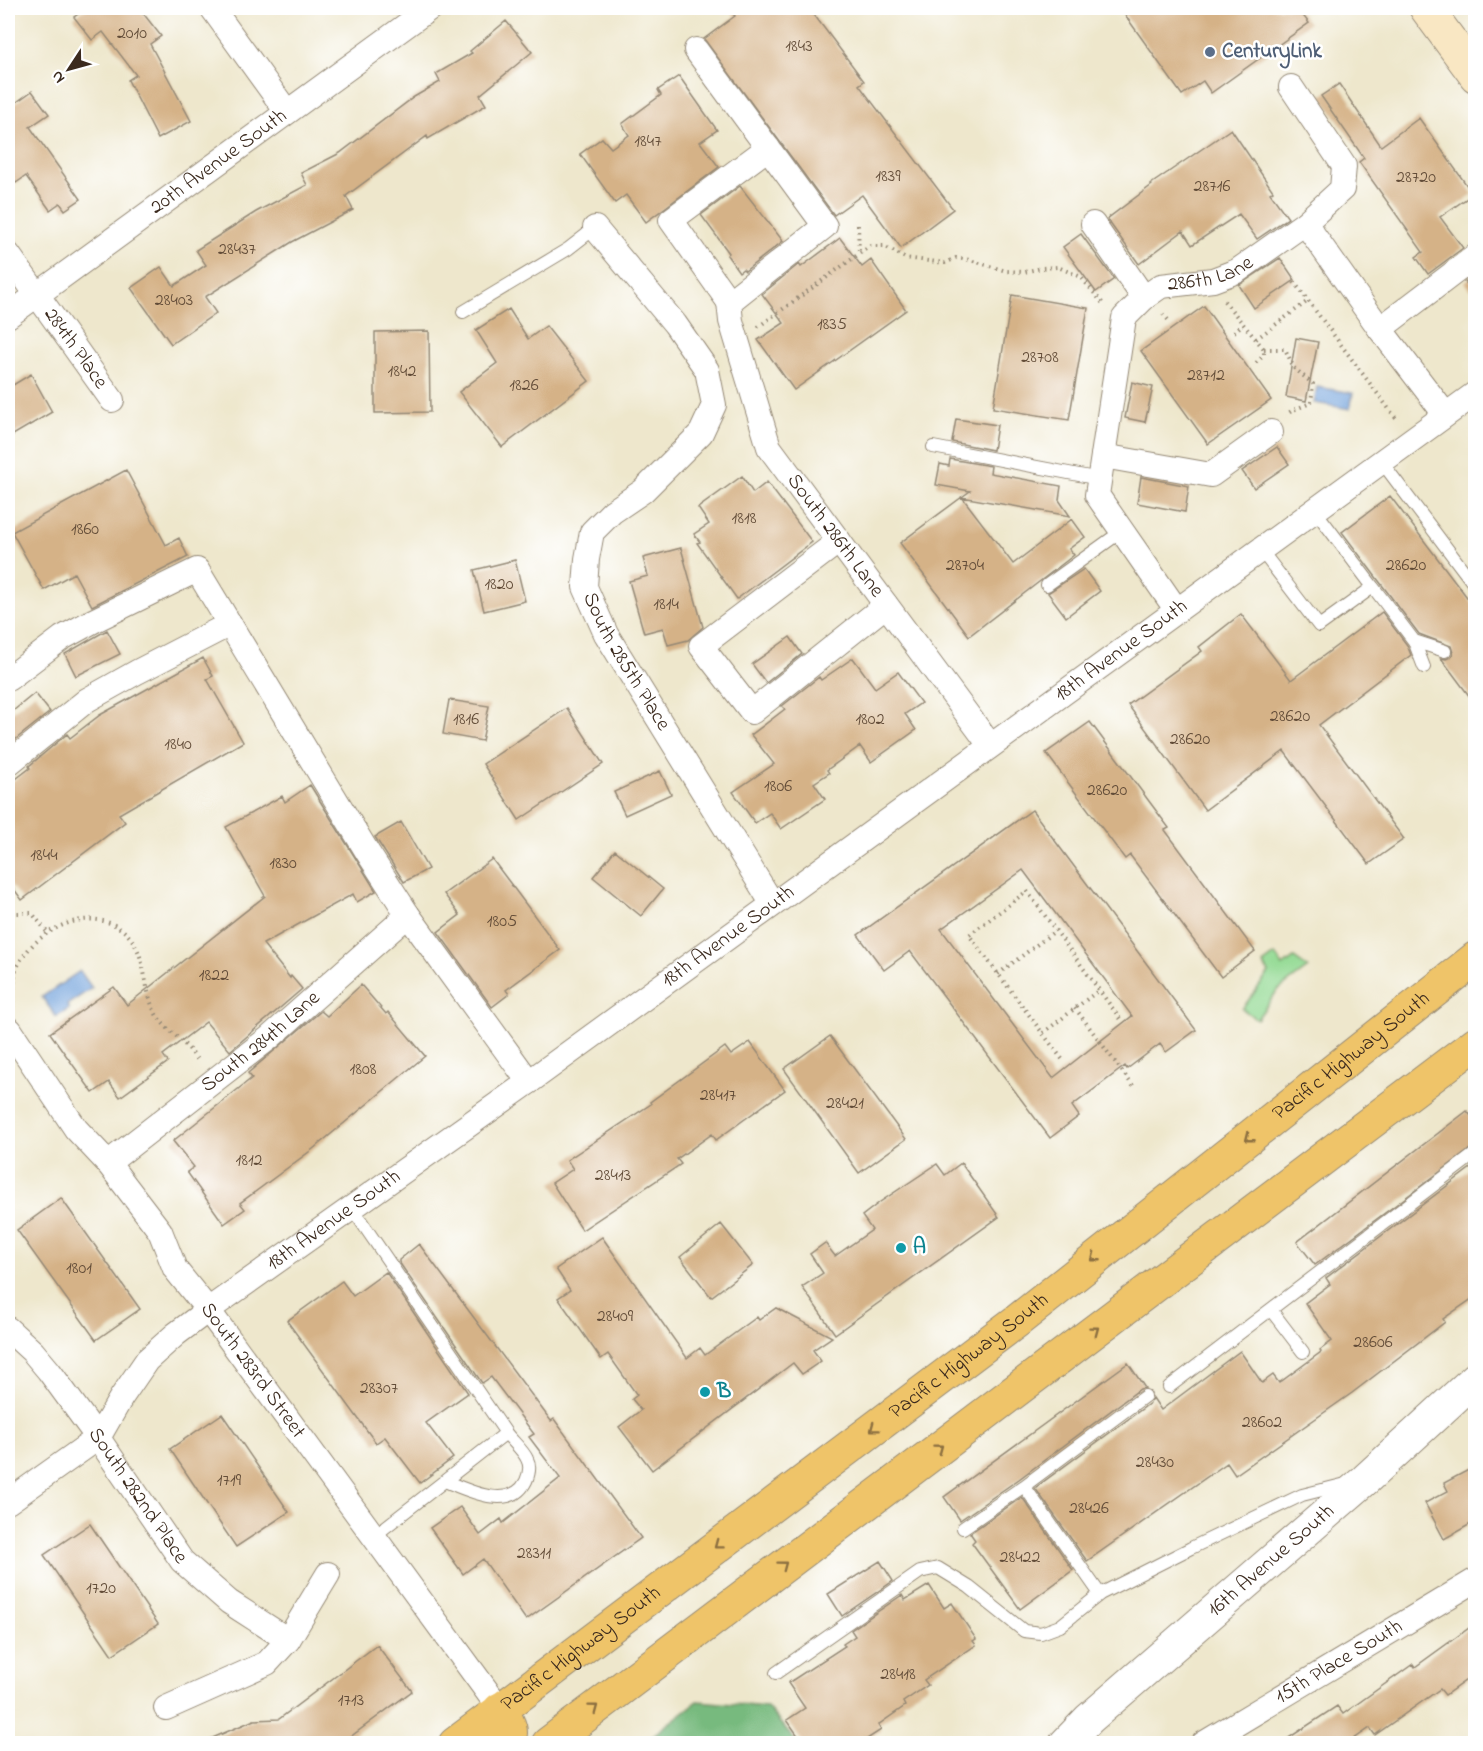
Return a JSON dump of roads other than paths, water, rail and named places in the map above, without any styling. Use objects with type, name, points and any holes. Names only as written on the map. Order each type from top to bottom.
[{"type":"main road","points":[[1426,8],[1476,76]]},
{"type":"main road","name":"Pacific Highway South","points":[[455,1743],[1017,1321],[1476,958]]},
{"type":"main road","points":[[548,1743],[1476,1043]]},
{"type":"main road","points":[[500,1709],[511,1729],[510,1739],[506,1743]]},
{"type":"street","points":[[212,8],[287,112]]},
{"type":"street","name":"20th Avenue South","points":[[8,316],[430,8]]},
{"type":"street","points":[[696,50],[825,226],[729,302]]},
{"type":"street","name":"286th Lane","points":[[1176,609],[1097,495],[1124,318],[1152,305],[1161,286],[1213,280],[1237,271],[1305,223],[1341,189],[1344,166],[1291,87]]},
{"type":"street","name":"South 286th Lane","points":[[768,148],[671,220],[729,302],[731,321],[769,447],[990,745]]},
{"type":"street","points":[[1305,223],[1445,414]]},
{"type":"street","points":[[1093,224],[1152,305]]},
{"type":"street","name":"South 285th Place","points":[[595,228],[675,324],[707,370],[714,405],[701,433],[643,490],[612,512],[592,532],[585,587],[606,634],[772,903]]},
{"type":"street","name":"284th Place","points":[[8,254],[112,400]]},
{"type":"street","points":[[1380,328],[1476,256]]},
{"type":"street","name":"18th Avenue South","points":[[8,1502],[98,1438],[121,1398],[147,1360],[176,1334],[529,1082],[1176,609],[1476,393]]},
{"type":"street","points":[[1101,467],[1210,475],[1271,432]]},
{"type":"street","points":[[839,541],[701,646],[752,712],[886,605]]},
{"type":"street","points":[[8,680],[62,638],[197,570],[368,854],[408,915],[529,1082]]},
{"type":"street","points":[[8,764],[94,695],[230,624]]},
{"type":"street","name":"South 284th Lane","points":[[108,1163],[269,1038],[408,915]]},
{"type":"street","name":"South 283rd Street","points":[[10,1030],[76,1129],[108,1163],[160,1232],[175,1269],[208,1310],[500,1709]]},
{"type":"street","name":"South 282nd Place","points":[[8,1329],[33,1352],[98,1438],[182,1561],[229,1602],[288,1640]]},
{"type":"street","name":"16th Avenue South","points":[[1065,1743],[1089,1719],[1365,1480],[1476,1378]]},
{"type":"street","points":[[166,1708],[267,1663],[288,1640],[328,1574]]},
{"type":"street","name":"15th Place South","points":[[1203,1743],[1476,1580]]},
{"type":"lane","points":[[463,312],[568,249],[595,228]]},
{"type":"lane","points":[[933,447],[1101,467]]},
{"type":"lane","points":[[1381,460],[1476,587]]},
{"type":"lane","points":[[1314,509],[1414,641],[1424,667]]},
{"type":"lane","points":[[1047,585],[1122,531]]},
{"type":"lane","points":[[1260,549],[1319,626],[1372,587]]},
{"type":"lane","points":[[1414,641],[1445,651]]},
{"type":"lane","points":[[1169,1387],[1476,1153]]},
{"type":"lane","points":[[352,1208],[506,1433],[527,1459],[530,1473],[523,1487],[507,1497],[475,1494],[445,1481]]},
{"type":"lane","points":[[1271,1310],[1303,1352]]},
{"type":"lane","points":[[963,1528],[1024,1486],[1145,1396]]},
{"type":"lane","points":[[374,1536],[506,1433]]},
{"type":"lane","points":[[776,1673],[920,1572],[938,1568],[969,1587],[1024,1632],[1041,1633],[1060,1626],[1100,1594],[1302,1494],[1365,1480]]},
{"type":"lane","points":[[1024,1486],[1100,1594]]},
{"type":"water","points":[[1317,387],[1353,393],[1350,409],[1314,403]]},
{"type":"water","points":[[80,971],[92,988],[67,1005],[69,1009],[56,1017],[42,997]]},
{"type":"place","name":"CenturyLink","points":[[1210,52]]},
{"type":"place","name":"A","points":[[901,1248]]},
{"type":"place","name":"B","points":[[705,1392]]}]
